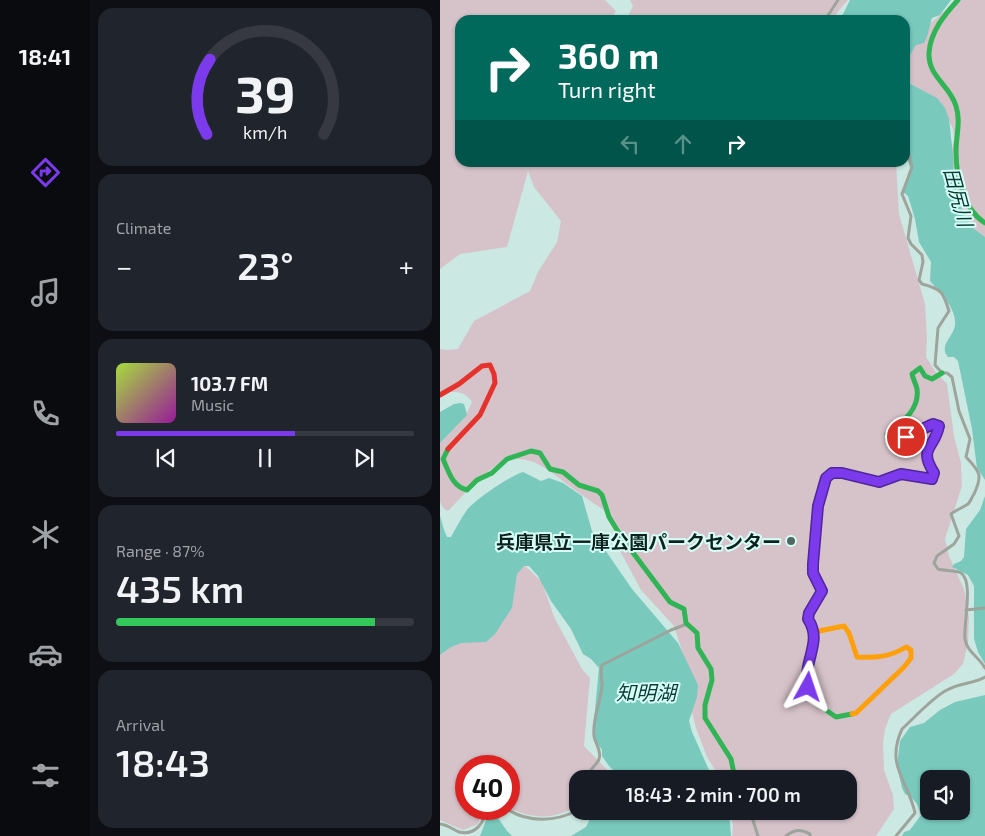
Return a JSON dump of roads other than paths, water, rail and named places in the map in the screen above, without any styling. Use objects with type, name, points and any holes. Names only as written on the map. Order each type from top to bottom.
[{"type":"street","points":[[828,15],[838,0]]},
{"type":"street","points":[[958,0],[940,24],[931,42],[929,65],[933,75],[956,104],[959,127],[956,162],[959,176],[968,205],[973,214],[985,223]]},
{"type":"street","points":[[910,160],[912,168],[902,194],[911,216],[908,238],[922,255],[923,262],[919,280],[922,284],[937,288],[944,294],[949,311],[938,328],[935,365],[942,373]]},
{"type":"street","points":[[440,395],[459,384],[482,366],[490,365],[494,374],[494,383],[480,415],[447,450],[444,459],[456,486],[467,490],[477,480],[492,473],[507,459],[531,451],[540,453],[544,463],[550,469],[562,472],[579,485],[598,491],[602,495],[609,517],[622,538],[670,602],[684,609],[687,624],[697,633],[698,648],[711,669],[712,680],[705,705],[705,718],[731,759],[733,770]]},
{"type":"street","points":[[814,632],[844,626],[849,631],[852,647],[857,656],[885,657],[897,653],[906,647],[911,650],[911,658],[904,668],[856,713],[836,717],[810,699],[806,675],[815,641],[814,632],[808,619],[809,613],[822,591],[813,573],[818,506],[826,478],[832,473],[842,473],[879,482],[901,474],[932,479],[934,473],[926,460],[926,455],[938,432],[939,426],[933,424],[906,437],[895,440],[888,439],[887,434],[909,416],[915,407],[917,390],[912,374],[920,368],[924,376],[932,380],[942,373],[947,373],[952,377],[959,411],[970,439],[966,457],[975,466],[980,476],[980,482],[969,503],[951,514],[959,536],[954,544],[936,556],[934,563],[938,569],[964,575],[967,582],[965,638],[968,648],[985,668]]},
{"type":"street","points":[[966,610],[985,608]]},
{"type":"street","points":[[591,770],[599,760],[594,737],[594,726],[602,685],[600,674],[602,665],[687,624]]},
{"type":"street","points":[[896,836],[914,813],[913,804],[899,773],[896,761],[898,738],[902,729],[945,691],[985,677]]},
{"type":"street","points":[[520,816],[534,820],[554,818],[569,813]]},
{"type":"street","points":[[440,824],[450,826],[462,833],[477,830],[483,820]]},
{"type":"street","points":[[753,820],[758,836]]},
{"type":"street","points":[[786,836],[792,831],[803,830],[810,834],[810,836]]},
{"type":"water","points":[[850,0],[951,0],[940,15],[932,18],[924,43],[916,45],[910,55],[910,15],[842,15]]},
{"type":"water","points":[[910,84],[937,98],[945,108],[949,119],[954,182],[962,211],[970,226],[985,237],[985,480],[977,468],[972,429],[958,361],[954,357],[948,357],[945,353],[946,345],[954,329],[955,319],[951,307],[930,281],[931,262],[919,242],[908,196],[903,192],[910,168]]},
{"type":"water","points":[[454,404],[464,404],[467,415],[440,443],[440,412]]},
{"type":"water","name":"知明湖","points":[[523,472],[541,481],[549,478],[563,483],[582,496],[592,531],[632,589],[678,643],[698,685],[697,697],[689,721],[709,770],[613,770],[609,766],[602,756],[602,750],[594,738],[593,731],[599,668],[591,659],[583,654],[571,629],[551,601],[538,576],[529,566],[524,566],[517,574],[512,608],[495,634],[486,642],[461,643],[440,655],[440,516],[447,537],[451,537],[471,505],[517,474]]},
{"type":"water","points":[[985,496],[985,664],[978,652],[974,639],[974,586],[968,575],[952,567],[964,557],[966,529],[980,510]]},
{"type":"water","points":[[985,695],[985,836],[902,836],[904,832],[910,830],[920,816],[920,820],[970,820],[970,770],[920,770],[920,812],[917,804],[911,797],[905,794],[902,788],[897,766],[900,741],[910,727],[924,723],[940,710],[955,702]]},
{"type":"water","points":[[486,820],[499,820],[512,836],[480,836]]},
{"type":"water","points":[[730,820],[731,836],[571,836],[586,827],[589,821]]},
{"type":"place","name":"兵庫県立一庫公園パークセンター","points":[[791,541]]},
{"type":"water label","name":"田尻川","points":[[959,197]]}]
